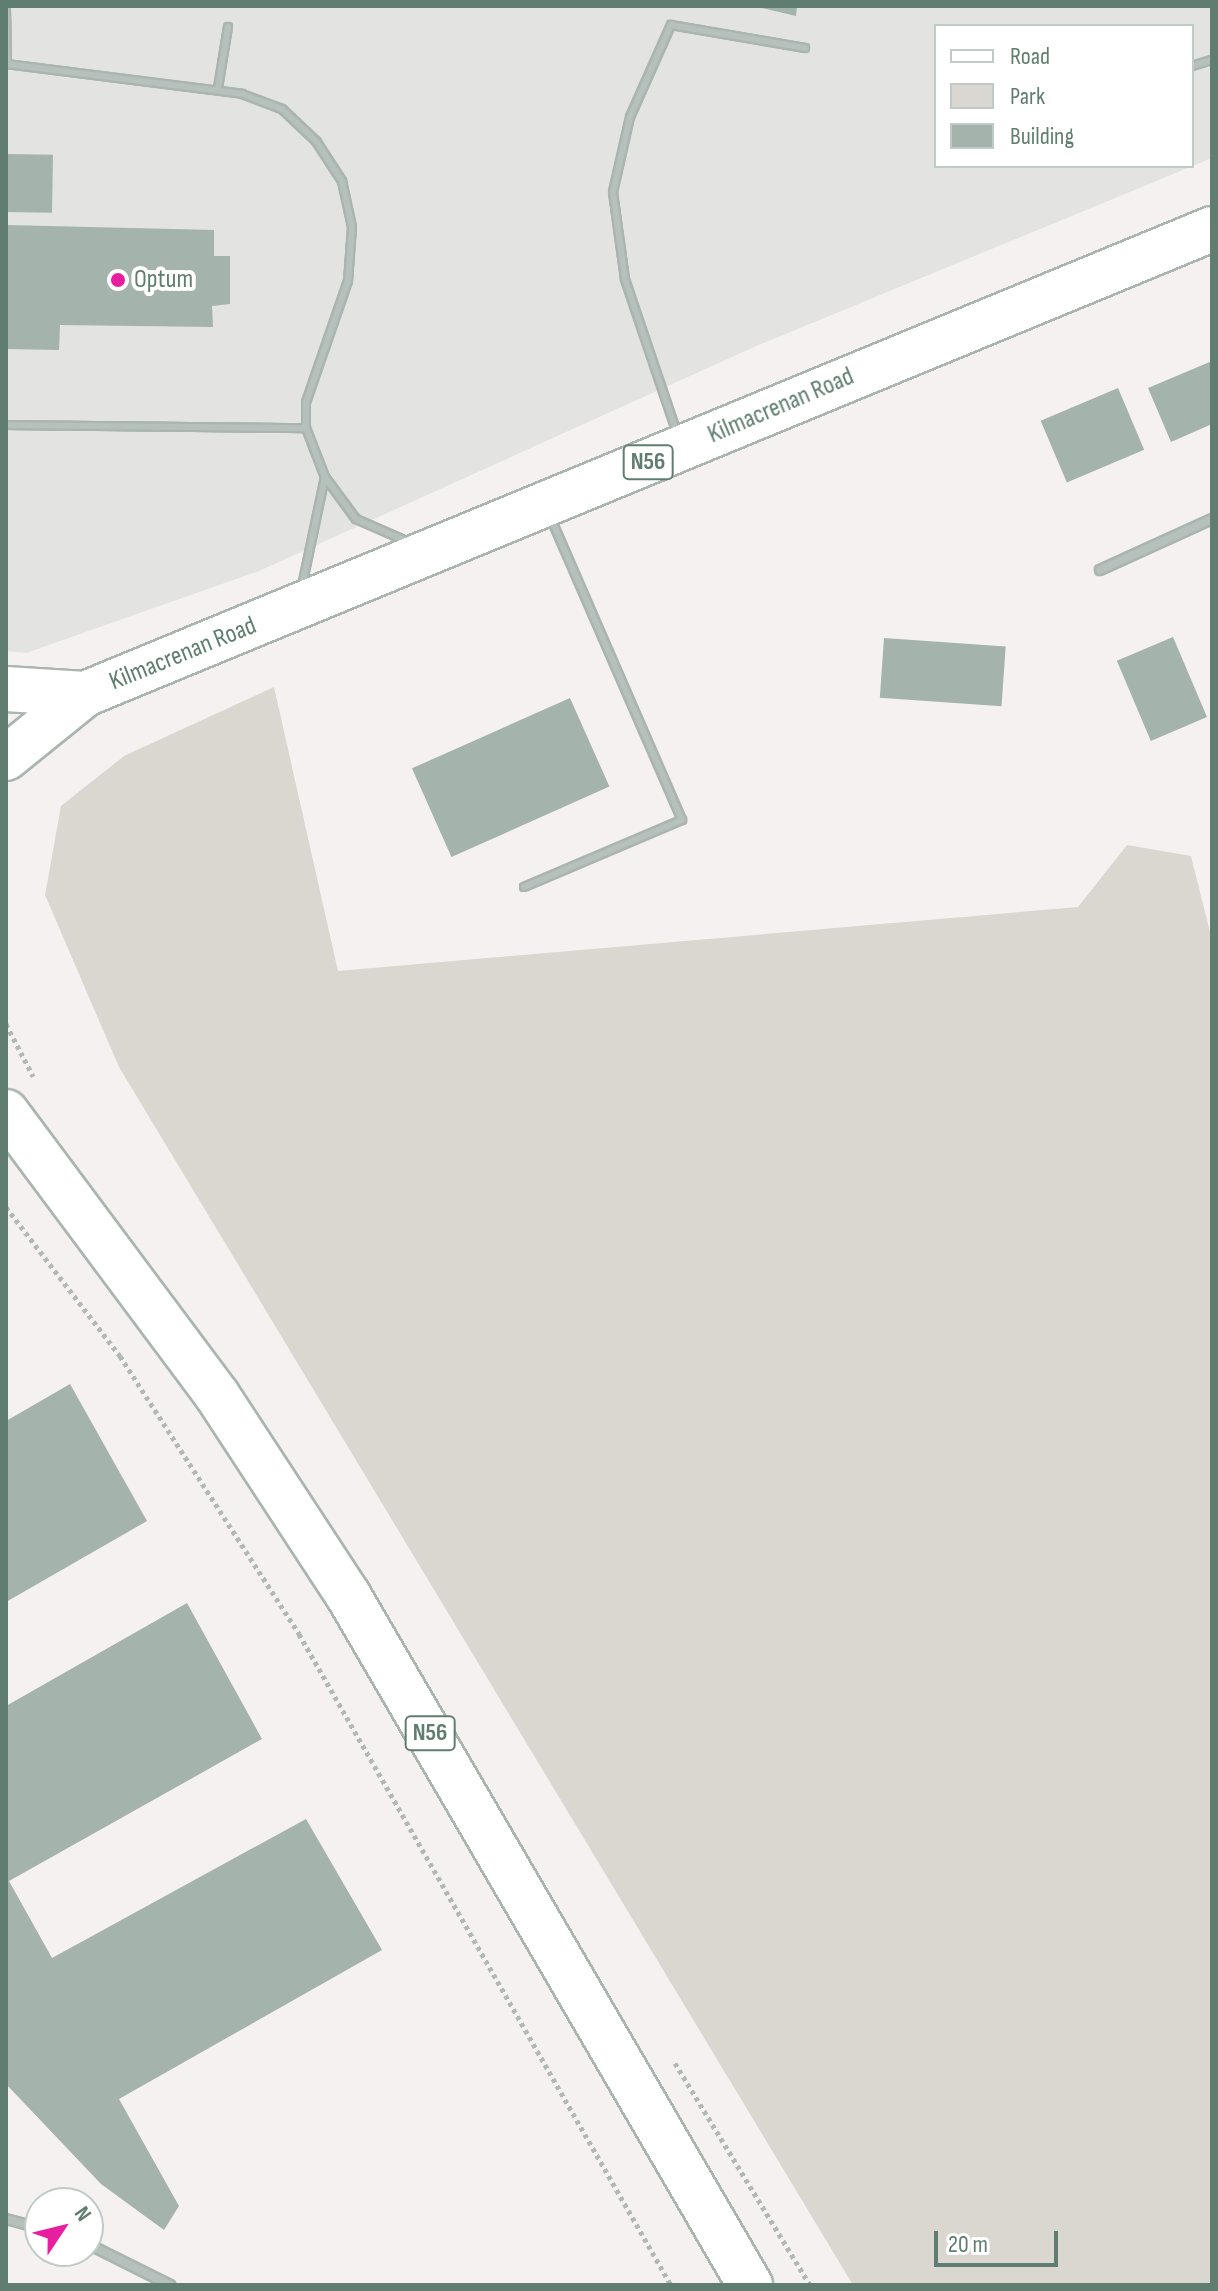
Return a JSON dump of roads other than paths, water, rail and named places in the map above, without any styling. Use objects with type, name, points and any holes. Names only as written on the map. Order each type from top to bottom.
[{"type":"main road","name":"Kilmacrenan Road","points":[[85,694],[1212,229]]},
{"type":"main road","name":"N56","points":[[6,689],[85,694]]},
{"type":"main road","name":"N56","points":[[6,758],[85,694]]},
{"type":"main road","name":"N56","points":[[6,1112],[208,1382],[348,1595],[750,2285]]},
{"type":"street","points":[[1100,570],[1211,521]]},
{"type":"street","points":[[104,2252],[170,2285]]},
{"type":"lane","points":[[6,8],[11,21],[7,64],[218,88],[282,109],[316,141],[342,181],[352,227],[348,281],[306,402],[306,428],[325,477],[356,519],[429,551]]},
{"type":"lane","points":[[683,447],[625,279],[613,192],[630,117],[671,25],[805,48]]},
{"type":"lane","points":[[218,88],[228,27]]},
{"type":"lane","points":[[6,425],[306,428]]},
{"type":"lane","points":[[293,609],[314,558],[325,477]]},
{"type":"lane","points":[[524,887],[682,820],[545,504]]},
{"type":"place","name":"Optum","points":[[118,280]]}]
